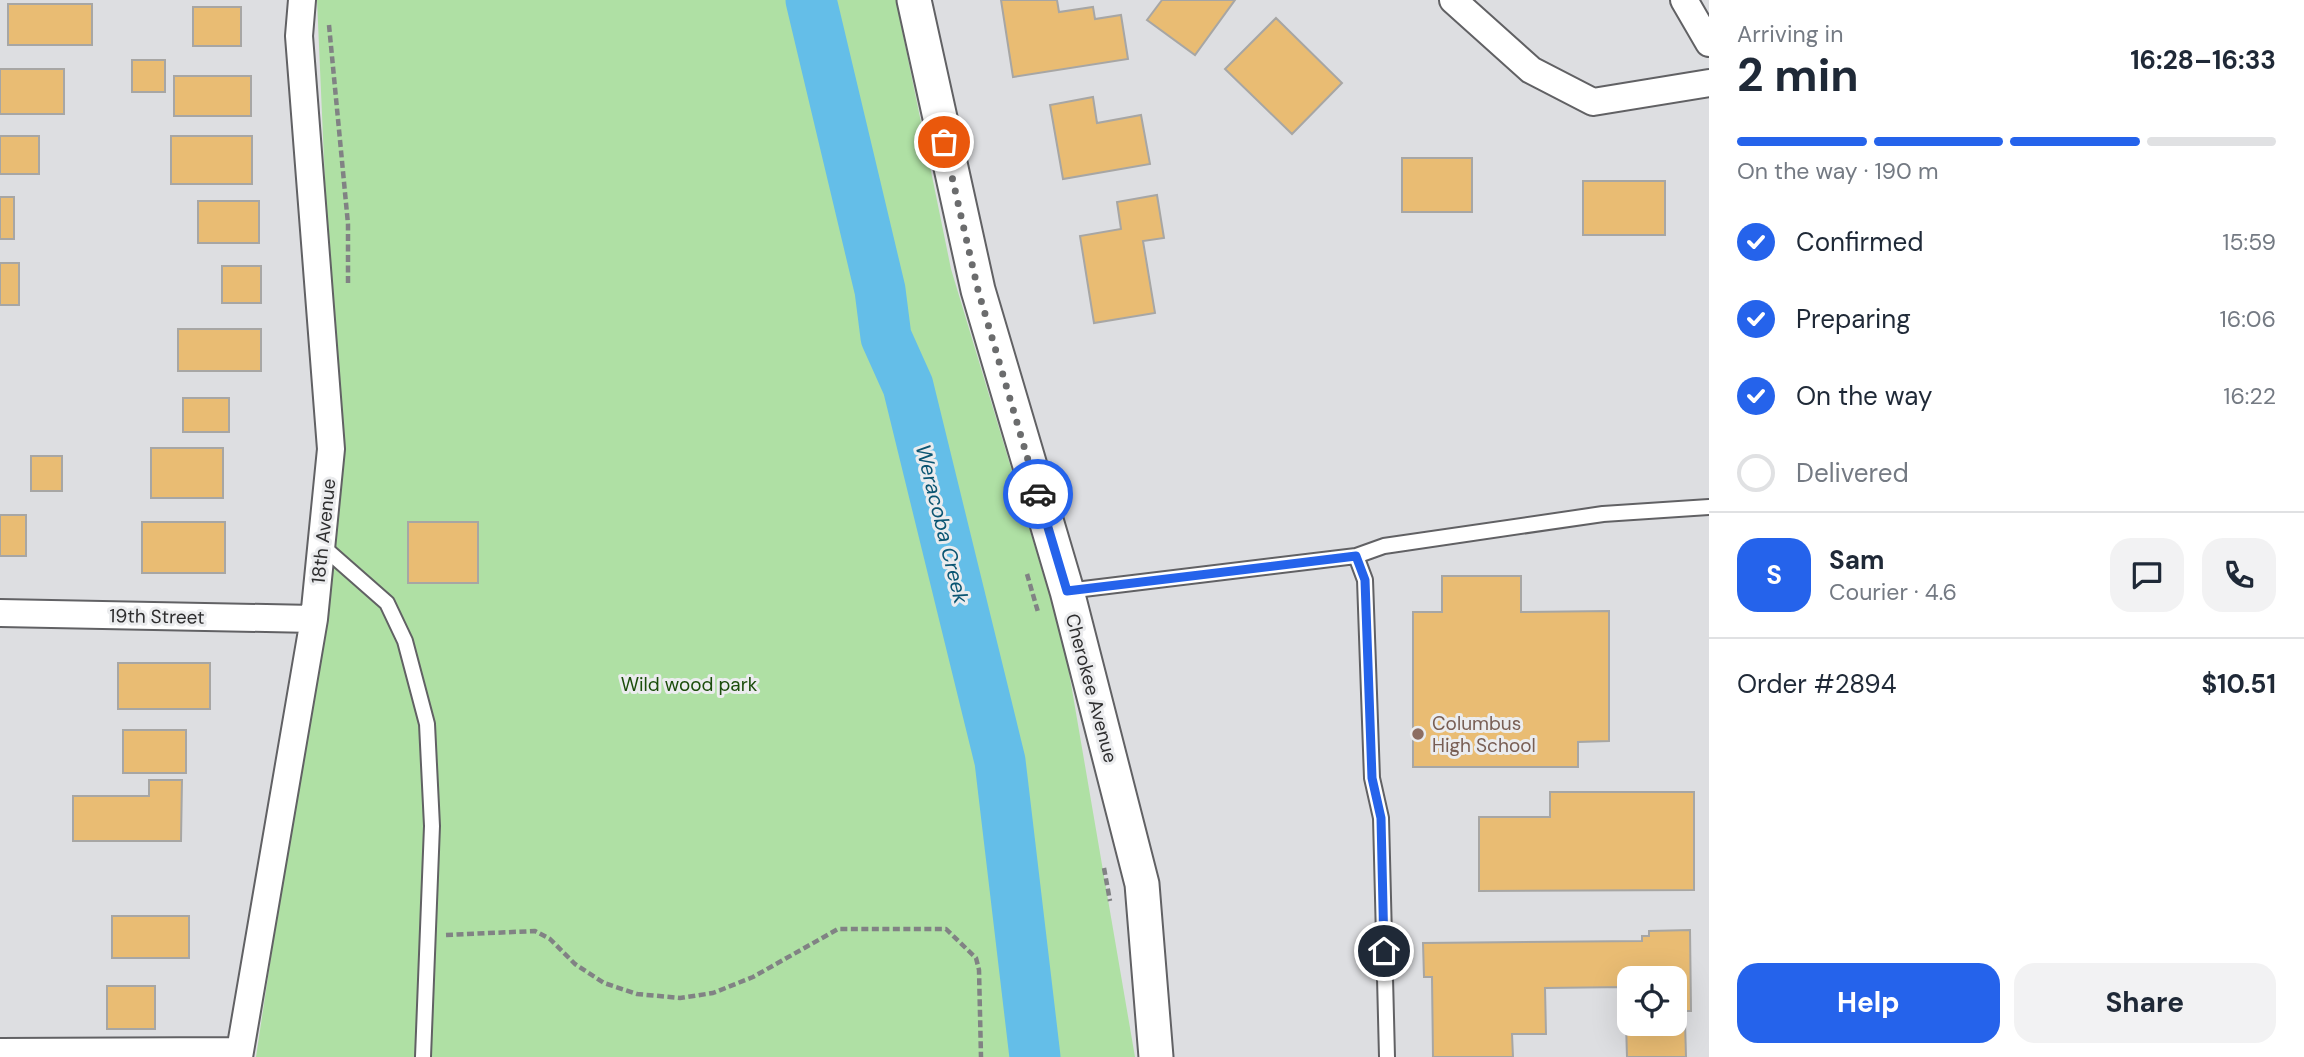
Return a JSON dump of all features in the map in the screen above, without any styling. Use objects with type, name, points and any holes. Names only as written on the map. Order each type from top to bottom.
[{"type":"street","name":"18th Avenue","points":[[239,1054],[314,619],[331,449],[299,36],[302,0]]},
{"type":"street","name":"Cherokee Avenue","points":[[914,0],[978,290],[1067,591],[1142,884],[1156,1057]]},
{"type":"street","points":[[1453,0],[1531,70],[1593,102],[1709,83]]},
{"type":"street","points":[[1684,0],[1709,43]]},
{"type":"street","name":"19th Street","points":[[0,612],[314,619]]},
{"type":"street","points":[[0,1052],[239,1054]]},
{"type":"lane","points":[[1067,591],[1356,556],[1384,546],[1603,514],[1709,507]]},
{"type":"lane","points":[[321,545],[387,603],[405,641],[427,724],[432,826],[423,1057]]},
{"type":"lane","points":[[1356,556],[1365,580],[1372,778],[1381,818],[1387,1057]]},
{"type":"path","points":[[1024,563],[1039,616]]},
{"type":"path","points":[[1103,864],[1113,914]]},
{"type":"path","points":[[429,935],[535,931],[550,939],[575,964],[604,983],[637,994],[680,999],[713,993],[753,977],[838,929],[946,929],[976,958],[979,970],[981,1057]]},
{"type":"green space","name":"Wild wood park","points":[[317,0],[896,0],[951,269],[1064,643],[1135,1057],[256,1057],[339,502]]},
{"type":"building","points":[[1001,0],[1057,0],[1059,12],[1093,7],[1095,19],[1121,15],[1128,59],[1013,77]]},
{"type":"building","points":[[1162,0],[1235,0],[1195,55],[1147,20]]},
{"type":"building","points":[[8,4],[92,4],[92,45],[8,45]]},
{"type":"building","points":[[193,7],[241,7],[241,46],[193,46]]},
{"type":"building","points":[[1276,18],[1342,83],[1292,134],[1225,69]]},
{"type":"building","points":[[132,60],[165,60],[165,92],[132,92]]},
{"type":"building","points":[[0,69],[64,69],[64,114],[0,114]]},
{"type":"building","points":[[174,76],[251,76],[251,116],[174,116]]},
{"type":"building","points":[[1093,97],[1097,123],[1141,115],[1150,164],[1063,179],[1050,105]]},
{"type":"building","points":[[0,136],[39,136],[39,174],[0,174]]},
{"type":"building","points":[[171,136],[252,136],[252,184],[171,184]]},
{"type":"building","points":[[1402,158],[1472,158],[1472,212],[1402,212]]},
{"type":"building","points":[[1583,181],[1665,181],[1665,235],[1583,235]]},
{"type":"building","points":[[1157,195],[1164,238],[1143,241],[1155,313],[1094,323],[1080,236],[1121,229],[1117,202]]},
{"type":"building","points":[[0,197],[14,197],[14,239],[0,239]]},
{"type":"building","points":[[198,201],[259,201],[259,243],[198,243]]},
{"type":"building","points":[[0,263],[19,263],[19,305],[0,305]]},
{"type":"building","points":[[222,266],[261,266],[261,303],[222,303]]},
{"type":"building","points":[[178,329],[261,329],[261,371],[178,371]]},
{"type":"building","points":[[183,398],[229,398],[229,432],[183,432]]},
{"type":"building","points":[[151,448],[223,448],[223,498],[151,498]]},
{"type":"building","points":[[31,456],[62,456],[62,491],[31,491]]},
{"type":"building","points":[[0,515],[26,515],[26,556],[0,556]]},
{"type":"building","points":[[142,522],[225,522],[225,573],[142,573]]},
{"type":"building","points":[[408,522],[478,522],[478,583],[408,583]]},
{"type":"building","points":[[1442,576],[1521,576],[1521,612],[1609,611],[1609,741],[1578,742],[1578,767],[1413,767],[1413,612],[1442,612]]},
{"type":"building","points":[[118,663],[210,663],[210,709],[118,709]]},
{"type":"building","points":[[123,730],[186,730],[186,773],[123,773]]},
{"type":"building","points":[[149,780],[182,780],[181,841],[73,841],[73,796],[149,796]]},
{"type":"building","points":[[1550,792],[1694,792],[1694,890],[1479,891],[1479,817],[1550,817]]},
{"type":"building","points":[[112,916],[189,916],[189,958],[112,958]]},
{"type":"building","points":[[1690,930],[1691,1011],[1687,1011],[1687,966],[1617,966],[1617,987],[1545,988],[1546,1034],[1512,1034],[1513,1057],[1433,1057],[1432,977],[1424,977],[1423,943],[1642,941],[1642,936],[1649,936],[1649,931]]},
{"type":"building","points":[[107,986],[155,986],[155,1029],[107,1029]]},
{"type":"building","points":[[1626,1036],[1685,1036],[1686,1057],[1627,1057]]},
{"type":"waterway","name":"Weracoba Creek","points":[[811,0],[880,290],[886,337],[908,386],[1000,761],[1035,1057]]},
{"type":"way so far","points":[[944,142],[978,290],[1038,494]]},
{"type":"place","name":"Columbus High School","points":[[1418,734]]},
{"type":"route","points":[[1038,494],[1067,591],[1356,556],[1365,580],[1372,778],[1381,818],[1384,951]]}]
